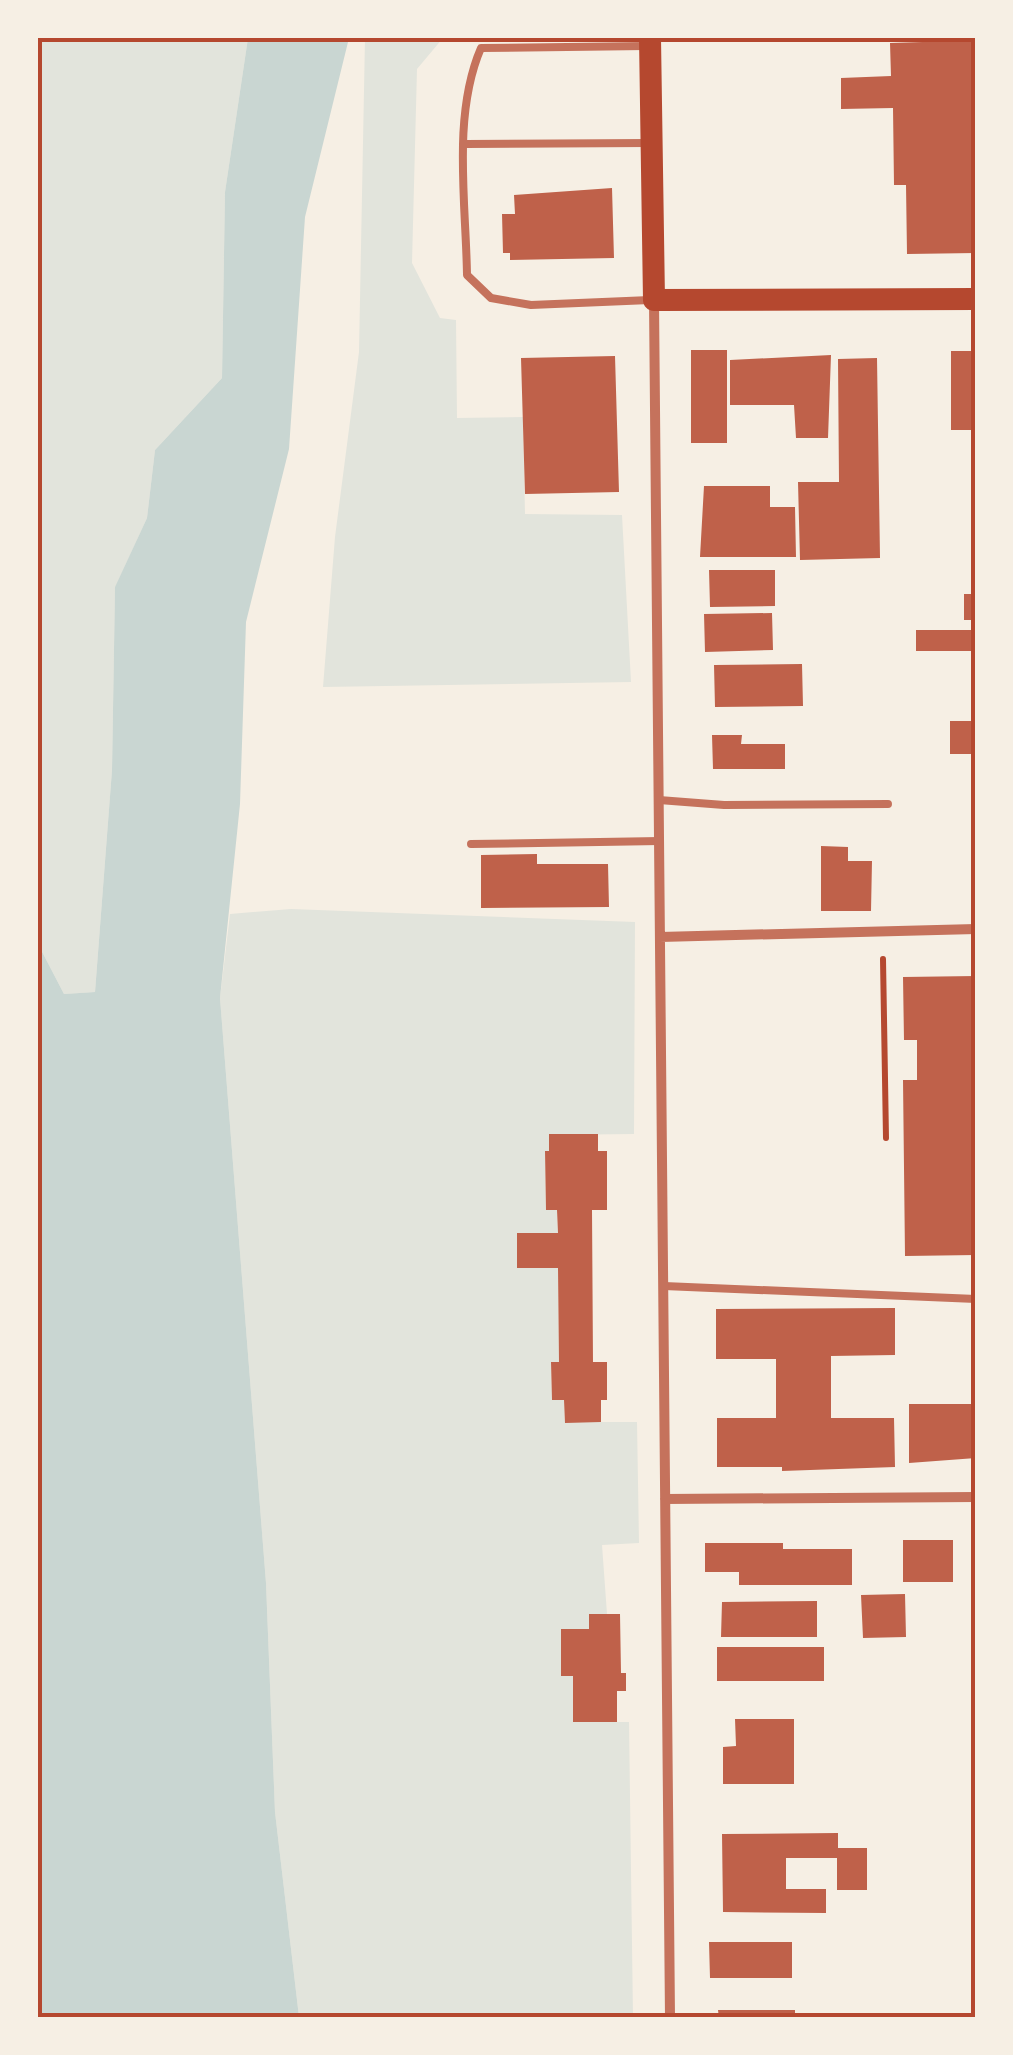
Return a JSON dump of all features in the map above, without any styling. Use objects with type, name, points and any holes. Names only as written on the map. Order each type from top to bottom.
[{"type":"main road","points":[[650,42],[654,300],[976,300]]},
{"type":"street","points":[[654,300],[670,2018]]},
{"type":"street","points":[[660,937],[976,929]]},
{"type":"street","points":[[665,1498],[976,1497]]},
{"type":"lane","points":[[650,42],[482,48],[469,95],[468,275],[491,298],[531,305],[654,300]]},
{"type":"lane","points":[[466,144],[653,143]]},
{"type":"lane","points":[[659,800],[724,806],[888,804]]},
{"type":"lane","points":[[471,844],[660,840]]},
{"type":"lane","points":[[664,1286],[976,1298]]},
{"type":"path","points":[[883,959],[886,1138]]},
{"type":"shaded area","points":[[38,38],[248,38],[225,192],[222,378],[155,450],[147,518],[115,588],[112,770],[95,992],[64,994],[38,944]]},
{"type":"shaded area","points":[[248,38],[349,38],[305,217],[289,449],[246,622],[240,804],[220,998],[266,1583],[275,1812],[299,2017],[38,2017],[38,944],[64,994],[95,992],[112,770],[115,587],[147,518],[155,450],[222,378],[225,192]]},
{"type":"shaded area","points":[[365,38],[443,38],[417,69],[412,263],[440,318],[456,320],[457,418],[523,417],[525,514],[622,515],[631,682],[323,687],[335,537],[359,352]]},
{"type":"shaded area","points":[[291,909],[635,922],[634,1134],[550,1135],[549,1151],[545,1152],[546,1210],[557,1210],[558,1233],[518,1233],[558,1268],[559,1362],[551,1363],[552,1399],[564,1400],[565,1422],[637,1422],[639,1543],[602,1545],[607,1614],[589,1629],[561,1630],[561,1675],[573,1676],[573,1722],[629,1722],[633,2017],[299,2017],[275,1812],[266,1583],[220,998],[230,914]]},
{"type":"building","points":[[976,38],[976,253],[907,254],[906,185],[894,185],[893,108],[841,109],[841,78],[891,76],[890,43]]},
{"type":"building","points":[[612,188],[614,258],[510,260],[510,253],[503,253],[502,214],[515,214],[514,195]]},
{"type":"building","points":[[691,350],[727,350],[727,443],[691,443]]},
{"type":"building","points":[[951,351],[976,351],[976,430],[951,430]]},
{"type":"building","points":[[831,355],[828,438],[796,438],[794,405],[730,405],[730,360]]},
{"type":"building","points":[[615,356],[619,492],[525,494],[521,358]]},
{"type":"building","points":[[877,358],[880,558],[800,560],[798,482],[839,482],[838,359]]},
{"type":"building","points":[[704,486],[770,486],[770,507],[795,507],[796,557],[700,557]]},
{"type":"building","points":[[709,570],[775,570],[775,606],[710,607]]},
{"type":"building","points":[[964,594],[976,594],[976,620],[964,620]]},
{"type":"building","points":[[772,613],[773,650],[705,652],[704,614]]},
{"type":"building","points":[[916,630],[976,630],[976,651],[916,651]]},
{"type":"building","points":[[802,664],[803,706],[715,707],[714,665]]},
{"type":"building","points":[[950,721],[976,721],[976,754],[950,754]]},
{"type":"building","points":[[712,735],[742,735],[741,744],[785,744],[785,769],[713,769]]},
{"type":"building","points":[[821,846],[848,847],[848,861],[872,861],[871,911],[821,911]]},
{"type":"building","points":[[537,854],[537,864],[608,864],[609,907],[481,908],[481,855]]},
{"type":"building","points":[[976,976],[976,1255],[905,1256],[903,1080],[917,1080],[917,1040],[904,1040],[903,977]]},
{"type":"building","points":[[549,1134],[598,1134],[598,1151],[607,1151],[607,1210],[592,1210],[593,1362],[607,1362],[607,1400],[601,1400],[601,1422],[565,1423],[564,1400],[552,1400],[551,1362],[559,1362],[558,1268],[517,1268],[517,1233],[558,1233],[557,1210],[546,1210],[545,1151],[549,1151]]},
{"type":"building","points":[[895,1308],[895,1355],[831,1356],[831,1418],[894,1418],[895,1467],[782,1471],[782,1467],[717,1467],[717,1418],[776,1418],[776,1359],[716,1359],[716,1309]]},
{"type":"building","points":[[909,1404],[976,1404],[976,1458],[909,1463]]},
{"type":"building","points":[[903,1540],[953,1540],[953,1582],[903,1582]]},
{"type":"building","points":[[705,1543],[783,1543],[783,1549],[852,1549],[852,1585],[739,1585],[739,1572],[705,1572]]},
{"type":"building","points":[[905,1594],[906,1637],[863,1638],[861,1595]]},
{"type":"building","points":[[817,1601],[817,1637],[721,1637],[722,1602]]},
{"type":"building","points":[[589,1614],[620,1614],[621,1673],[626,1673],[626,1691],[617,1691],[617,1722],[573,1722],[573,1676],[561,1676],[561,1629],[589,1629]]},
{"type":"building","points":[[717,1647],[824,1647],[824,1681],[717,1681]]},
{"type":"building","points":[[735,1719],[794,1719],[794,1784],[723,1784],[723,1747],[736,1746]]},
{"type":"building","points":[[838,1833],[838,1848],[867,1848],[867,1890],[837,1890],[837,1858],[786,1858],[786,1889],[826,1889],[826,1913],[723,1912],[722,1834]]},
{"type":"building","points":[[709,1942],[792,1942],[792,1978],[710,1978]]},
{"type":"building","points":[[718,2010],[795,2010],[795,2018],[719,2018]]}]
